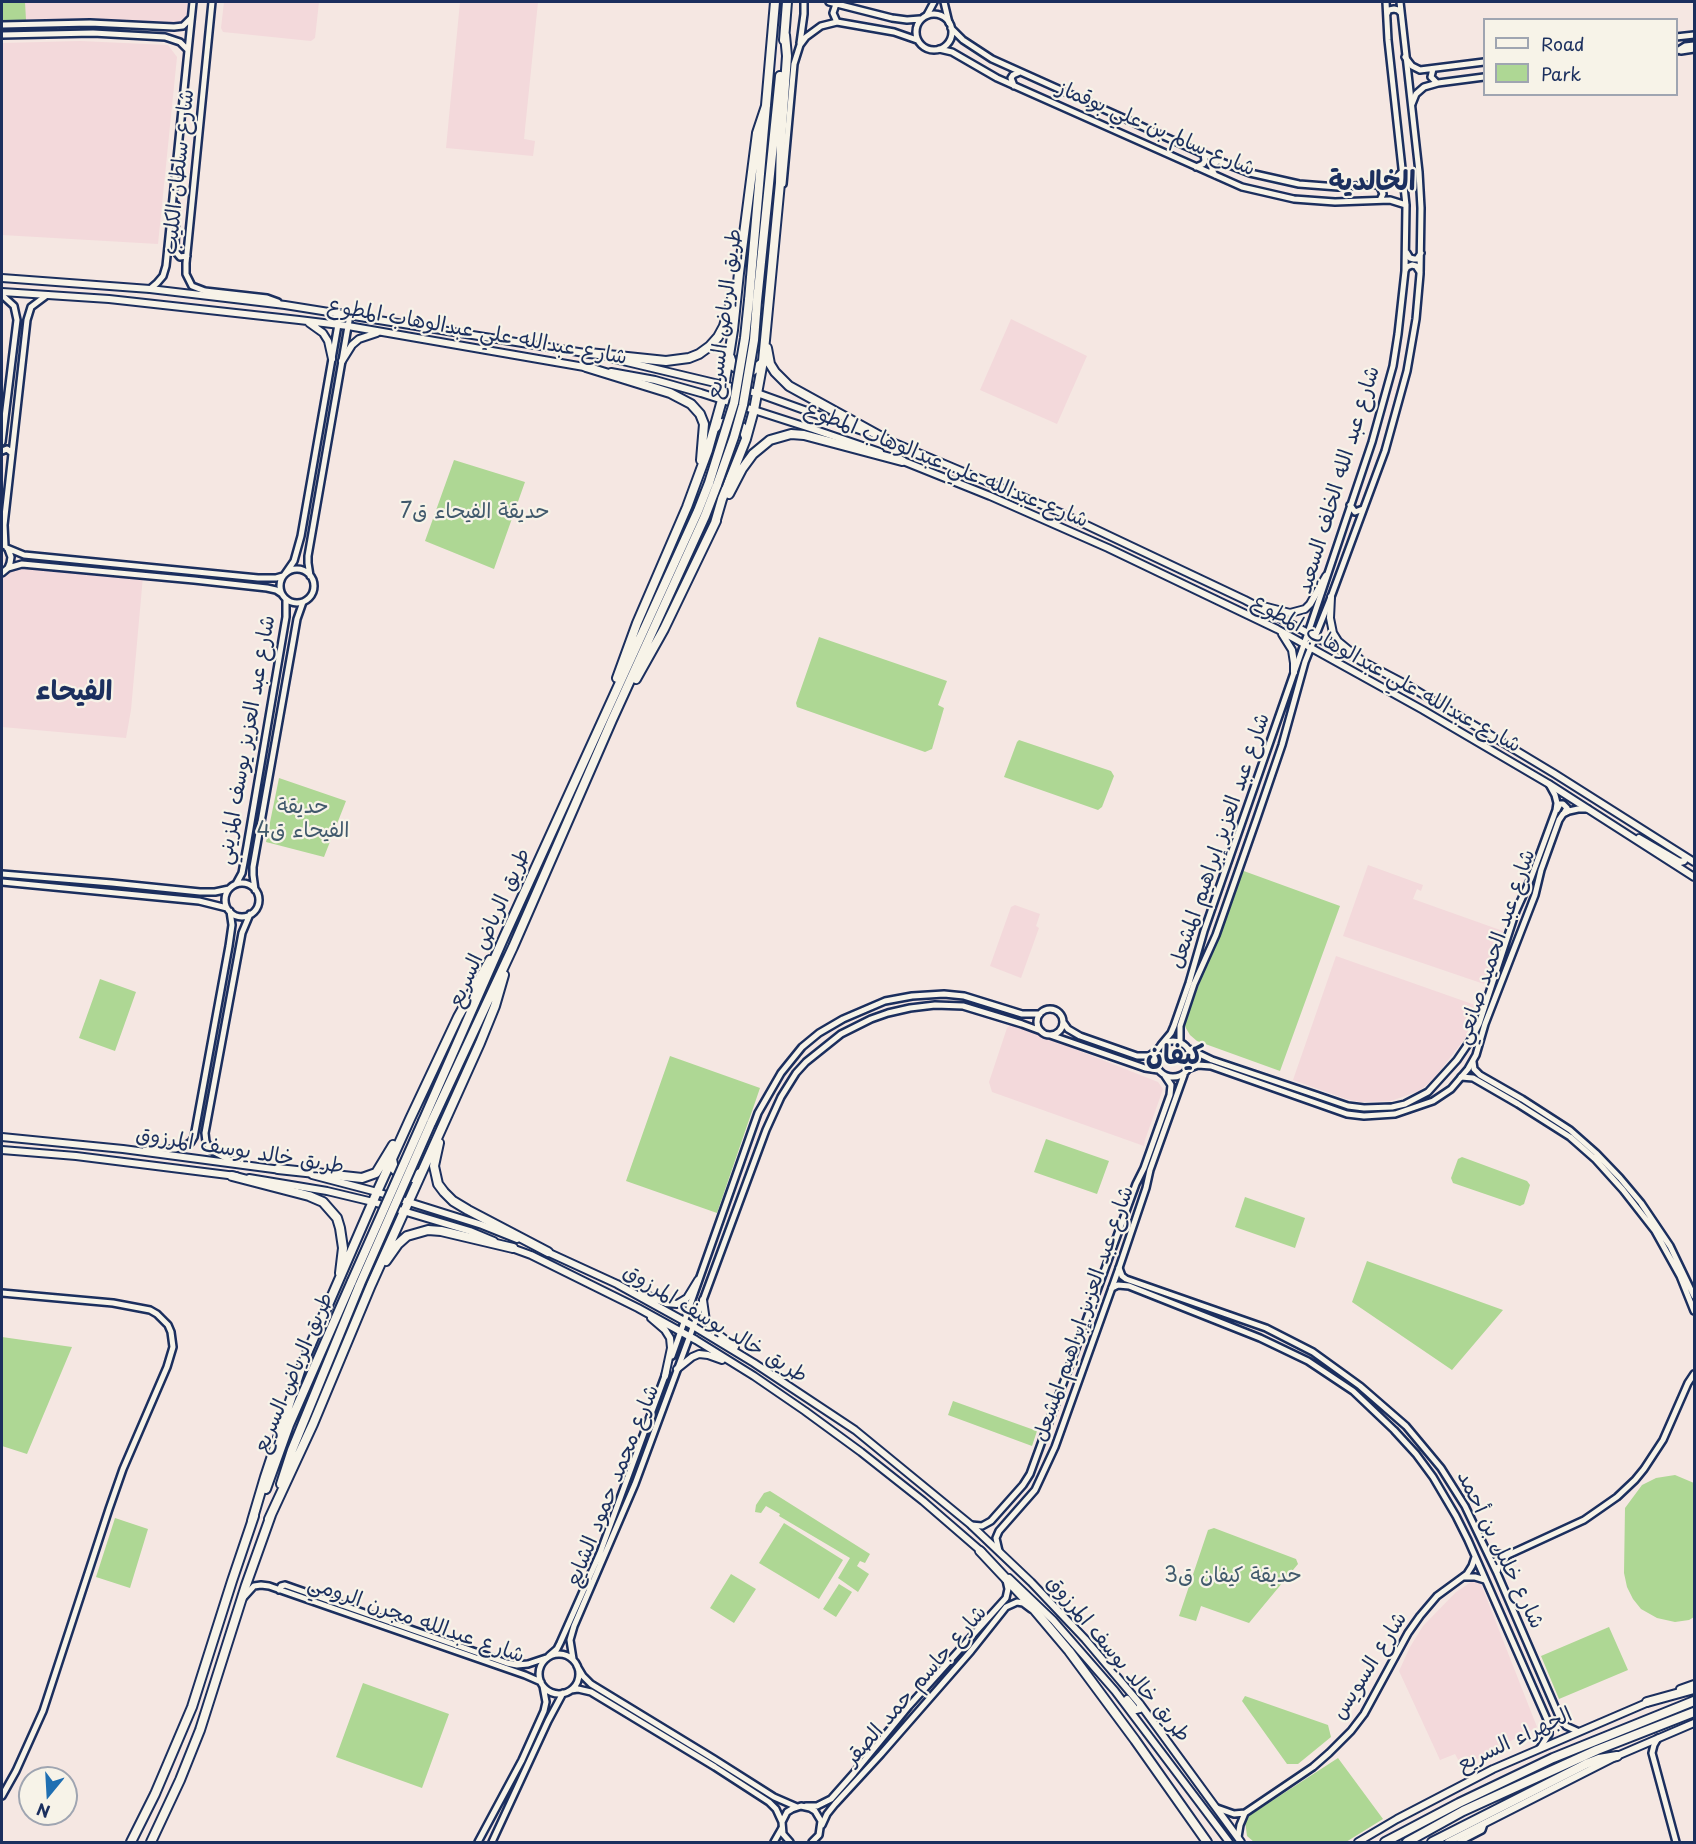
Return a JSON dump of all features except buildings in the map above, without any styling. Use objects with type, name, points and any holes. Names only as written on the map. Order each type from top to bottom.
[{"type":"highway","name":"طريق الرياض السريع","points":[[753,301],[775,2]]},
{"type":"highway","name":"طريق الرياض السريع","points":[[130,1842],[170,1763],[192,1707],[252,1521],[290,1425],[352,1281],[513,947],[612,720],[705,516],[734,403],[753,301],[787,2]]},
{"type":"highway","points":[[715,523],[746,439],[763,361],[776,236],[787,56],[785,35]]},
{"type":"highway","points":[[609,706],[637,623],[687,507],[722,400],[730,356],[757,133],[766,106]]},
{"type":"highway","points":[[589,353],[666,361],[678,361],[699,354],[718,337],[739,273]]},
{"type":"highway","points":[[767,310],[767,353],[775,372],[799,392],[887,440]]},
{"type":"highway","points":[[730,356],[733,366],[742,372],[752,372],[763,361]]},
{"type":"highway","points":[[586,367],[670,393],[691,404],[700,414],[704,424],[699,474]]},
{"type":"highway","points":[[714,429],[724,421],[737,422],[746,432],[746,439]]},
{"type":"highway","points":[[612,720],[664,629],[742,469],[753,454],[770,440],[791,434],[804,435],[902,461]]},
{"type":"highway","name":"طريق الرياض السريع","points":[[150,1842],[180,1780],[200,1730],[292,1450],[427,1122],[504,937],[693,520],[713,484]]},
{"type":"highway","points":[[252,1521],[302,1365],[363,1227],[376,1192],[458,1017],[504,937]]},
{"type":"highway","points":[[269,1519],[313,1424],[371,1285],[495,1006],[513,947]]},
{"type":"highway","points":[[447,1117],[434,1166],[438,1184],[453,1201],[548,1252]]},
{"type":"highway","points":[[278,1169],[355,1178],[370,1176],[376,1173],[410,1119]]},
{"type":"highway","points":[[393,1158],[394,1169],[402,1177],[413,1178],[422,1171]]},
{"type":"highway","points":[[231,1176],[309,1196],[323,1202],[337,1218],[340,1228],[343,1248],[339,1281]]},
{"type":"highway","points":[[363,1227],[372,1218],[386,1219],[393,1230],[393,1237]]},
{"type":"highway","points":[[371,1285],[398,1244],[407,1236],[428,1230],[513,1248]]},
{"type":"highway","points":[[980,1551],[1047,1624],[1089,1677],[1207,1842]]},
{"type":"highway","points":[[1647,1702],[1695,1689]]},
{"type":"highway","name":"الجهراء السريع","points":[[1386,1842],[1459,1803],[1553,1758],[1695,1701]]},
{"type":"highway","name":"الجهراء السريع","points":[[1407,1842],[1474,1806],[1597,1750],[1695,1712]]},
{"type":"highway","points":[[1432,1842],[1586,1764],[1617,1756]]},
{"type":"main road","name":"شارع سلطان الكليب","points":[[150,289],[163,276],[166,266],[193,2]]},
{"type":"main road","name":"شارع سلطان الكليب","points":[[212,2],[186,274],[197,289],[267,298],[285,305]]},
{"type":"main road","points":[[776,236],[781,210],[794,64],[800,45],[804,2]]},
{"type":"main road","points":[[828,2],[907,20],[939,15],[950,25]]},
{"type":"main road","points":[[917,40],[916,28],[934,2]]},
{"type":"main road","points":[[800,45],[806,37],[821,26],[837,22],[894,32],[917,40],[931,50],[939,49],[949,41],[950,25],[944,2]]},
{"type":"main road","name":"شارع عبد الله الخلف السعيد","points":[[1304,644],[1379,420],[1393,366],[1398,334],[1405,271],[1406,205],[1386,2]]},
{"type":"main road","name":"شارع عبد الله الخلف السعيد","points":[[1311,648],[1385,451],[1407,371],[1416,319],[1421,253],[1420,184],[1400,2]]},
{"type":"main road","points":[[836,4],[833,13],[837,22]]},
{"type":"main road","points":[[1387,14],[1389,10],[1394,9],[1401,13]]},
{"type":"main road","points":[[2,25],[90,23],[166,27],[183,26],[191,18]]},
{"type":"main road","name":"شارع سالم بن علي بوقماز","points":[[950,25],[959,37],[992,59],[1250,173],[1299,184],[1338,187],[1392,182],[1403,171]]},
{"type":"main road","points":[[165,37],[168,32],[166,27]]},
{"type":"main road","points":[[2,35],[93,33],[165,37],[175,39],[187,49]]},
{"type":"main road","points":[[1678,37],[1695,35]]},
{"type":"main road","points":[[1678,50],[1685,46],[1695,45]]},
{"type":"main road","name":"شارع سالم بن علي بوقماز","points":[[939,49],[952,52],[1014,86],[1196,167],[1255,190],[1294,199],[1335,202],[1380,200],[1397,201],[1406,205]]},
{"type":"main road","points":[[1678,51],[1695,49]]},
{"type":"main road","points":[[1405,57],[1416,69],[1483,62]]},
{"type":"main road","points":[[1433,69],[1431,77],[1437,83]]},
{"type":"main road","points":[[1014,86],[1011,82],[1013,75],[1020,72]]},
{"type":"main road","points":[[1412,106],[1419,90],[1437,83],[1483,77]]},
{"type":"main road","points":[[1196,167],[1203,164],[1204,154]]},
{"type":"main road","points":[[1215,175],[1212,167],[1219,161]]},
{"type":"main road","points":[[175,180],[175,250],[180,257],[187,255]]},
{"type":"main road","points":[[1377,185],[1383,194],[1380,200]]},
{"type":"main road","points":[[1406,251],[1408,256],[1414,259],[1417,259],[1421,253]]},
{"type":"main road","points":[[1405,271],[1407,267],[1416,266],[1420,274]]},
{"type":"main road","name":"شارع عبدالله علي عبدالوهاب المطوع","points":[[2,278],[150,289],[285,305],[589,353],[757,393],[816,413],[887,440],[1061,513],[1245,600],[1409,686],[1695,862]]},
{"type":"main road","points":[[2,294],[14,306],[16,313],[2,442]]},
{"type":"main road","name":"شارع عبدالله علي عبدالوهاب المطوع","points":[[2,294],[109,299],[300,320],[348,326],[586,367],[655,380],[859,444],[990,496],[1097,543],[1277,629],[1423,710],[1549,784],[1695,877]]},
{"type":"main road","points":[[3,572],[11,557],[5,546],[4,525],[28,312],[46,295]]},
{"type":"main road","points":[[284,597],[280,584],[297,554],[340,313]]},
{"type":"main road","points":[[3,572],[22,564],[194,580],[267,588],[276,590],[294,603],[303,602],[312,592],[313,583],[308,556],[350,315]]},
{"type":"main road","points":[[300,320],[317,327],[323,333],[331,350],[332,359]]},
{"type":"main road","points":[[16,326],[20,323],[26,326]]},
{"type":"main road","points":[[342,361],[346,352],[359,339],[368,334],[387,333]]},
{"type":"main road","points":[[7,390],[14,387],[19,391]]},
{"type":"main road","points":[[319,428],[326,424],[330,430]]},
{"type":"main road","points":[[2,437],[7,441],[14,438]]},
{"type":"main road","points":[[2,451],[7,449],[12,453]]},
{"type":"main road","points":[[307,502],[312,507],[317,503]]},
{"type":"main road","points":[[1350,505],[1355,512],[1363,509]]},
{"type":"main road","points":[[5,546],[15,553],[181,570],[268,578],[298,569],[310,576]]},
{"type":"main road","points":[[31,555],[26,560],[31,566]]},
{"type":"main road","points":[[180,579],[183,575],[181,570]]},
{"type":"main road","points":[[194,571],[191,576],[194,580]]},
{"type":"main road","points":[[1245,600],[1284,612],[1298,611],[1310,604],[1326,576]]},
{"type":"main road","points":[[267,588],[270,584],[268,578]]},
{"type":"main road","name":"شارع عبد العزيز يوسف المزيني","points":[[236,884],[244,865],[286,617],[284,597]]},
{"type":"main road","points":[[1332,597],[1330,618],[1333,633],[1364,664]]},
{"type":"main road","name":"شارع عبد العزيز يوسف المزيني","points":[[255,890],[253,867],[297,619],[303,602]]},
{"type":"main road","points":[[1277,629],[1292,650],[1294,672]]},
{"type":"main road","name":"شارع عبد العزيز إبراهيم المشعل","points":[[1159,1048],[1174,1026],[1198,956],[1204,931],[1304,644]]},
{"type":"main road","name":"شارع عبد العزيز إبراهيم المشعل","points":[[1180,1042],[1180,1026],[1252,833],[1282,745],[1296,691],[1311,648]]},
{"type":"main road","points":[[1270,741],[1277,739],[1282,745]]},
{"type":"main road","points":[[1549,784],[1555,795],[1556,810]]},
{"type":"main road","points":[[255,798],[261,802],[266,798]]},
{"type":"main road","points":[[1556,810],[1560,804],[1566,805],[1563,814]]},
{"type":"main road","points":[[253,810],[258,807],[263,811]]},
{"type":"main road","points":[[1563,814],[1578,809],[1589,809]]},
{"type":"main road","name":"شارع عبد الحميد صانعي","points":[[1189,1049],[1212,1060],[1325,1098],[1364,1108],[1379,1109],[1405,1104],[1428,1092],[1441,1080],[1468,1045],[1479,1024],[1524,891],[1556,810]]},
{"type":"main road","name":"شارع عبد الحميد صانعي","points":[[1190,1068],[1198,1065],[1211,1066],[1347,1114],[1364,1116],[1408,1111],[1433,1101],[1451,1089],[1473,1062],[1485,1024],[1535,895],[1540,870],[1563,814]]},
{"type":"main road","points":[[1240,829],[1244,836],[1252,833]]},
{"type":"main road","points":[[1626,834],[1650,843],[1680,862],[1686,857]]},
{"type":"main road","points":[[1235,842],[1242,841],[1247,846]]},
{"type":"main road","points":[[244,865],[249,870],[253,867]]},
{"type":"main road","points":[[2,874],[211,892],[229,889],[236,884],[247,884],[255,890],[258,901],[255,910],[250,914],[239,916],[209,902],[2,882]]},
{"type":"main road","points":[[37,877],[40,883],[38,886]]},
{"type":"main road","points":[[51,878],[49,883],[51,887]]},
{"type":"main road","points":[[123,1149],[176,1149],[191,1142],[194,1137],[231,930],[225,900],[229,889]]},
{"type":"main road","points":[[1524,891],[1531,889],[1535,895]]},
{"type":"main road","points":[[209,902],[214,898],[211,892]]},
{"type":"main road","points":[[238,1164],[211,1150],[206,1142],[205,1133],[242,933],[250,914]]},
{"type":"main road","points":[[1510,930],[1514,936],[1521,934]]},
{"type":"main road","points":[[1204,931],[1209,937],[1216,934]]},
{"type":"main road","name":"شارع محمد حمود الشايع","points":[[548,1657],[557,1649],[570,1623],[600,1553],[758,1113],[767,1095],[796,1054],[819,1033],[843,1019],[885,1001],[912,996],[944,994],[964,996],[1022,1014],[1040,1014]]},
{"type":"main road","points":[[912,996],[910,1003],[916,1007]]},
{"type":"main road","name":"شارع محمد حمود الشايع","points":[[573,1659],[570,1640],[574,1626],[635,1485],[773,1112],[796,1073],[841,1034],[888,1013],[916,1007],[946,1005],[974,1008],[1041,1031]]},
{"type":"main road","points":[[1046,1010],[1055,1010],[1068,1029],[1080,1036],[1137,1056],[1149,1056],[1159,1048],[1170,1041],[1180,1042],[1189,1049],[1192,1062],[1190,1068],[1184,1075],[1178,1077],[1165,1076],[1158,1070],[1050,1035],[1041,1031],[1038,1023],[1040,1014],[1046,1010]]},
{"type":"main road","points":[[1050,1035],[1059,1032],[1063,1022]]},
{"type":"main road","points":[[833,1024],[841,1026],[841,1034]]},
{"type":"main road","points":[[1468,1045],[1475,1043],[1478,1049]]},
{"type":"main road","points":[[1158,1070],[1155,1060],[1159,1048]]},
{"type":"main road","points":[[211,1050],[216,1053],[221,1050]]},
{"type":"main road","points":[[796,1054],[797,1061],[806,1062]]},
{"type":"main road","points":[[209,1061],[214,1059],[218,1063]]},
{"type":"main road","points":[[1473,1062],[1474,1070],[1485,1081],[1570,1137],[1610,1175],[1654,1232],[1680,1276],[1695,1311]]},
{"type":"main road","points":[[788,1065],[794,1065],[796,1073]]},
{"type":"main road","name":"شارع عبد العزيز إبراهيم المشعل","points":[[999,1551],[996,1542],[997,1535],[1035,1490],[1050,1460],[1104,1312],[1150,1170],[1184,1075]]},
{"type":"main road","name":"شارع عبد العزيز إبراهيم المشعل","points":[[971,1525],[987,1524],[1023,1485],[1033,1467],[1170,1095],[1171,1085],[1165,1076]]},
{"type":"main road","points":[[1461,1077],[1485,1081],[1522,1098],[1570,1130],[1613,1171],[1641,1203],[1679,1261],[1695,1296]]},
{"type":"main road","points":[[1441,1080],[1440,1085],[1443,1090],[1451,1089]]},
{"type":"main road","points":[[203,1095],[208,1100],[212,1096]]},
{"type":"main road","name":"طريق خالد يوسف المرزوق","points":[[2,1137],[123,1149],[278,1169],[376,1192],[482,1225],[548,1252],[617,1284],[693,1326],[754,1363],[855,1430],[971,1525],[999,1551],[1071,1624],[1140,1704],[1240,1840]]},
{"type":"main road","name":"طريق خالد يوسف المرزوق","points":[[2,1150],[76,1156],[231,1176],[327,1191],[373,1202],[470,1231],[531,1255],[689,1336],[806,1411],[861,1452],[922,1501],[1031,1598],[1122,1700],[1229,1842]]},
{"type":"main road","points":[[1136,1184],[1142,1183],[1146,1188]]},
{"type":"main road","points":[[728,1198],[734,1205],[740,1203]]},
{"type":"main road","points":[[723,1213],[732,1212],[734,1217]]},
{"type":"main road","points":[[1121,1224],[1126,1230],[1133,1228]]},
{"type":"main road","points":[[1116,1239],[1123,1236],[1128,1242]]},
{"type":"main road","name":"شارع خليل بن أحمد","points":[[1119,1268],[1126,1279],[1266,1328],[1319,1356],[1360,1386],[1403,1424],[1425,1448],[1452,1484],[1487,1551],[1559,1716],[1566,1726],[1577,1731]]},
{"type":"main road","points":[[617,1284],[666,1303],[675,1304],[687,1298],[698,1280]]},
{"type":"main road","name":"شارع خليل بن أحمد","points":[[1112,1288],[1118,1284],[1129,1286],[1273,1344],[1314,1365],[1353,1391],[1394,1430],[1416,1454],[1445,1495],[1468,1540],[1548,1721]]},
{"type":"main road","points":[[2,1293],[113,1303],[150,1310],[168,1325],[173,1347],[105,1520],[43,1711],[2,1796]]},
{"type":"main road","points":[[703,1300],[705,1318],[710,1326],[754,1363]]},
{"type":"main road","points":[[1203,1316],[1206,1306]]},
{"type":"main road","points":[[638,1308],[665,1330],[670,1338],[671,1348],[665,1376]]},
{"type":"main road","points":[[1092,1308],[1095,1316],[1102,1315],[1104,1312]]},
{"type":"main road","points":[[1085,1324],[1092,1321],[1098,1328]]},
{"type":"main road","points":[[1260,1338],[1265,1334],[1266,1328]]},
{"type":"main road","points":[[1273,1344],[1272,1339],[1278,1334]]},
{"type":"main road","points":[[677,1369],[695,1355],[705,1354],[721,1359],[754,1376]]},
{"type":"main road","points":[[1314,1365],[1320,1362],[1319,1356]]},
{"type":"main road","points":[[1497,1573],[1501,1561],[1508,1555],[1584,1520],[1617,1497],[1635,1480],[1663,1440],[1693,1377]]},
{"type":"main road","points":[[1394,1430],[1396,1426],[1403,1424]]},
{"type":"main road","points":[[645,1431],[651,1427],[654,1434]]},
{"type":"main road","points":[[861,1452],[860,1444],[867,1444],[912,1477]]},
{"type":"main road","points":[[1416,1454],[1422,1453],[1425,1448]]},
{"type":"main road","points":[[1038,1455],[1042,1461],[1050,1460]]},
{"type":"main road","points":[[1033,1467],[1040,1467],[1045,1472]]},
{"type":"main road","points":[[626,1484],[631,1488],[635,1485]]},
{"type":"main road","points":[[1001,1509],[1002,1515],[1010,1518]]},
{"type":"main road","points":[[1468,1540],[1473,1536],[1480,1536]]},
{"type":"main road","points":[[1487,1551],[1508,1555]]},
{"type":"main road","name":"شارع السويس","points":[[1245,1813],[1312,1767],[1351,1731],[1364,1714],[1408,1633],[1420,1616],[1437,1596],[1463,1578],[1472,1566],[1475,1557]]},
{"type":"main road","points":[[1463,1578],[1474,1577],[1485,1581]]},
{"type":"main road","name":"شارع جاسم حمد الصقر","points":[[797,1807],[817,1806],[831,1799],[963,1644],[1006,1598],[1008,1589],[1005,1578]]},
{"type":"main road","name":"شارع عبدالله مجرن الرومي","points":[[234,1623],[243,1598],[254,1586],[261,1585],[525,1675],[542,1684]]},
{"type":"main road","name":"شارع عبدالله مجرن الرومي","points":[[279,1590],[285,1585],[507,1663],[528,1664],[548,1657]]},
{"type":"main road","points":[[1491,1592],[1498,1592],[1503,1586]]},
{"type":"main road","points":[[1496,1603],[1500,1598],[1507,1598]]},
{"type":"main road","name":"شارع جاسم حمد الصقر","points":[[819,1835],[827,1814],[835,1804],[971,1651],[1006,1606],[1023,1603],[1047,1624]]},
{"type":"main road","points":[[963,1644],[972,1643],[971,1651]]},
{"type":"main road","points":[[478,1842],[522,1760],[544,1711],[546,1702],[539,1672],[543,1662],[554,1654],[564,1654],[573,1659],[583,1676],[591,1684],[774,1797],[797,1807]]},
{"type":"main road","points":[[1091,1663],[1116,1686],[1136,1710],[1140,1709],[1140,1704]]},
{"type":"main road","points":[[571,1690],[578,1679],[578,1666]]},
{"type":"main road","points":[[542,1684],[552,1692],[563,1693],[578,1689],[591,1692],[715,1767],[769,1802],[776,1809],[786,1839],[790,1842]]},
{"type":"main road","name":"الجهراء السريع","points":[[1358,1842],[1468,1781],[1577,1731],[1695,1684]]},
{"type":"main road","points":[[492,1842],[563,1693]]},
{"type":"main road","points":[[1540,1748],[1549,1734],[1548,1721],[1555,1722],[1559,1716]]},
{"type":"main road","points":[[1448,1842],[1617,1756],[1695,1723]]},
{"type":"main road","points":[[888,1732],[888,1739],[895,1738]]},
{"type":"main road","points":[[1658,1738],[1652,1753],[1676,1842]]},
{"type":"main road","points":[[1636,1747],[1644,1747],[1652,1753]]},
{"type":"main road","points":[[774,1842],[788,1812],[797,1807]]},
{"type":"main road","points":[[805,1807],[815,1811],[821,1821],[821,1827]]},
{"type":"main road","points":[[1218,1808],[1234,1814],[1245,1813],[1240,1825],[1240,1840]]},
{"type":"main road","points":[[1208,1814],[1222,1842]]},
{"type":"main road","points":[[487,1822],[495,1820],[499,1828]]},
{"type":"main road","points":[[1459,1842],[1482,1830],[1484,1824]]},
{"type":"main road","points":[[812,1842],[819,1835],[821,1842]]},
{"type":"shaded area","points":[[2,2],[193,2],[191,18],[185,25],[2,25]]},
{"type":"shaded area","points":[[224,2],[319,2],[315,38],[311,41],[223,32],[221,28]]},
{"type":"shaded area","points":[[460,2],[538,2],[524,139],[535,141],[533,156],[446,148]]},
{"type":"shaded area","points":[[80,41],[168,45],[177,57],[158,244],[2,235],[2,43]]},
{"type":"shaded area","points":[[1011,319],[1087,356],[1057,424],[980,390]]},
{"type":"shaded area","points":[[14,565],[143,576],[131,710],[126,738],[2,727],[2,577],[3,572]]},
{"type":"shaded area","points":[[1368,865],[1423,885],[1421,891],[1417,889],[1413,899],[1503,931],[1484,984],[1343,936]]},
{"type":"shaded area","points":[[1015,905],[1040,914],[1036,926],[1039,928],[1021,978],[990,966],[1011,907]]},
{"type":"shaded area","points":[[1336,956],[1478,1006],[1466,1037],[1433,1080],[1419,1091],[1391,1101],[1360,1102],[1293,1080]]},
{"type":"shaded area","points":[[1012,1024],[1059,1039],[1067,1046],[1158,1082],[1163,1089],[1144,1146],[992,1092],[989,1082],[1007,1028]]},
{"type":"shaded area","points":[[1475,1581],[1481,1584],[1537,1727],[1462,1767],[1455,1754],[1440,1760],[1399,1671],[1423,1626],[1456,1592]]},
{"type":"green space","points":[[2,2],[25,2],[26,20],[2,20]]},
{"type":"green space","name":"حديقة الفيحاء ق7","points":[[454,460],[525,482],[494,569],[425,541]]},
{"type":"green space","points":[[819,637],[947,681],[938,705],[944,708],[932,749],[925,752],[797,707],[796,703]]},
{"type":"green space","points":[[1019,740],[1111,771],[1114,776],[1102,807],[1098,810],[1004,777]]},
{"type":"green space","name":"حديقة الفيحاء ق4","points":[[279,778],[346,801],[324,857],[266,842]]},
{"type":"green space","points":[[1241,870],[1340,906],[1280,1071],[1197,1041],[1184,1025]]},
{"type":"green space","points":[[100,979],[136,992],[115,1051],[79,1038]]},
{"type":"green space","points":[[670,1056],[760,1088],[717,1213],[626,1181]]},
{"type":"green space","points":[[1046,1139],[1109,1161],[1097,1194],[1034,1172]]},
{"type":"green space","points":[[1462,1157],[1527,1181],[1530,1185],[1524,1204],[1520,1206],[1453,1183],[1451,1178],[1458,1159]]},
{"type":"green space","points":[[1245,1197],[1305,1218],[1295,1248],[1235,1227]]},
{"type":"green space","points":[[1367,1261],[1503,1310],[1452,1370],[1352,1302]]},
{"type":"green space","points":[[2,1337],[72,1347],[27,1454],[2,1446]]},
{"type":"green space","points":[[953,1401],[1037,1431],[1032,1446],[948,1415]]},
{"type":"green space","points":[[1675,1475],[1694,1483],[1694,1617],[1675,1622],[1657,1618],[1641,1609],[1627,1587],[1624,1573],[1625,1508],[1642,1485],[1656,1478]]},
{"type":"green space","points":[[770,1491],[870,1554],[865,1563],[860,1561],[857,1566],[869,1574],[858,1592],[838,1578],[850,1558],[766,1506],[761,1513],[755,1512],[756,1505],[764,1493]]},
{"type":"green space","points":[[115,1518],[148,1529],[130,1588],[96,1577]]},
{"type":"green space","points":[[784,1523],[843,1560],[819,1599],[759,1563]]},
{"type":"green space","name":"حديقة كيفان ق3","points":[[1214,1528],[1296,1559],[1298,1564],[1249,1623],[1201,1606],[1196,1621],[1179,1616],[1208,1530]]},
{"type":"green space","points":[[731,1574],[756,1589],[734,1623],[710,1608]]},
{"type":"green space","points":[[839,1584],[852,1592],[836,1617],[823,1609]]},
{"type":"green space","points":[[1609,1627],[1628,1670],[1559,1699],[1541,1656]]},
{"type":"green space","points":[[363,1683],[449,1714],[422,1788],[336,1757]]},
{"type":"green space","points":[[1245,1696],[1328,1725],[1331,1737],[1298,1764],[1287,1764],[1242,1701]]},
{"type":"green space","points":[[1338,1758],[1383,1819],[1346,1842],[1254,1842],[1247,1836],[1245,1821],[1250,1815]]},
{"type":"district","name":"الخالدية","points":[[1372,183]]},
{"type":"district","name":"الفيحاء","points":[[74,693]]},
{"type":"district","name":"كيفان","points":[[1175,1057]]}]
